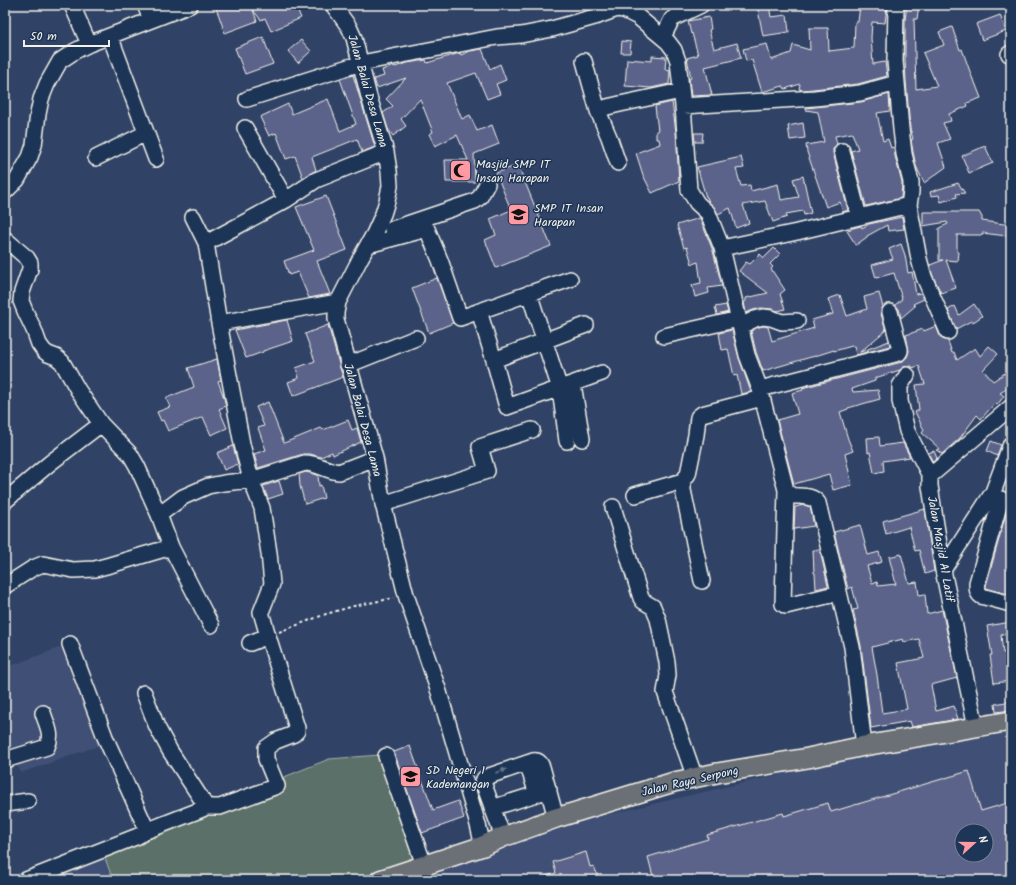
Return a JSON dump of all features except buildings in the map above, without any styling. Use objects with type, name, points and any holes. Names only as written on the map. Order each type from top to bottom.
[{"type":"main road","name":"Jalan Raya Serpong","points":[[380,880],[483,846],[503,837],[556,818],[674,782],[808,758],[864,746],[1011,721]]},
{"type":"street","points":[[72,5],[89,44]]},
{"type":"street","points":[[145,5],[151,20]]},
{"type":"street","points":[[5,192],[17,180],[30,157],[34,145],[38,114],[42,99],[47,84],[60,61],[89,44],[190,5]]},
{"type":"street","name":"Jalan Balai Desa Lama","points":[[333,5],[352,32],[369,97],[386,152],[390,186],[385,208],[371,240],[338,302],[336,319],[375,458],[383,504],[406,595],[439,692],[483,846]]},
{"type":"street","points":[[663,37],[672,18],[701,5]]},
{"type":"street","points":[[896,5],[895,61],[904,154],[911,182],[909,205],[921,269],[948,332]]},
{"type":"street","points":[[247,99],[361,63],[497,37],[521,35],[552,29],[620,9],[628,11],[638,17],[663,37],[674,50],[678,61],[689,190],[694,200],[708,213],[722,248],[747,355],[761,393],[786,490],[783,604],[786,606],[839,593]]},
{"type":"street","points":[[110,36],[156,159]]},
{"type":"street","points":[[584,61],[598,111],[609,136],[618,163]]},
{"type":"street","points":[[683,106],[860,93],[897,84]]},
{"type":"street","points":[[598,111],[607,107],[681,91]]},
{"type":"street","points":[[244,128],[286,200]]},
{"type":"street","points":[[96,158],[146,133]]},
{"type":"street","points":[[206,243],[286,200],[316,180],[386,152]]},
{"type":"street","points":[[842,152],[859,216]]},
{"type":"street","points":[[371,240],[475,201],[480,197],[487,184]]},
{"type":"street","points":[[722,248],[797,232],[909,205]]},
{"type":"street","points":[[26,880],[138,836],[146,831],[200,810],[204,807],[220,807],[277,786],[266,759],[266,748],[276,741],[294,734],[297,731],[262,612],[272,584],[262,508],[251,480],[242,444],[219,323],[206,243],[193,217]]},
{"type":"street","points":[[371,240],[427,229],[440,260],[460,318],[570,279]]},
{"type":"street","points":[[5,240],[27,258],[30,263],[30,269],[22,292],[21,301],[39,344],[44,351],[62,362],[78,390],[101,424],[130,454],[141,473],[171,547],[211,625]]},
{"type":"street","points":[[529,293],[544,341],[567,386],[574,440]]},
{"type":"street","points":[[219,323],[338,302]]},
{"type":"street","points":[[478,311],[507,407],[602,373]]},
{"type":"street","points":[[702,581],[683,490],[683,481],[688,474],[698,417],[761,393],[899,353],[900,349],[890,312]]},
{"type":"street","points":[[664,336],[763,318],[771,318],[782,322],[797,321]]},
{"type":"street","points":[[494,360],[586,325]]},
{"type":"street","points":[[348,365],[416,338]]},
{"type":"street","points":[[907,376],[900,386],[900,401],[907,430],[930,476],[1011,407]]},
{"type":"street","points":[[5,501],[50,463],[101,424]]},
{"type":"street","points":[[383,504],[488,471],[480,447],[532,430]]},
{"type":"street","points":[[1011,444],[1002,498],[977,583],[978,594],[981,596],[1011,604]]},
{"type":"street","points":[[159,515],[183,497],[208,486],[251,480],[305,463],[310,463],[339,472],[375,458]]},
{"type":"street","name":"Jalan Masjid Al Latif","points":[[930,476],[930,486],[943,570],[976,727]]},
{"type":"street","points":[[634,495],[683,481]]},
{"type":"street","points":[[786,490],[790,495],[813,498],[818,503],[852,647],[864,746]]},
{"type":"street","points":[[943,570],[1002,498]]},
{"type":"street","points":[[614,507],[641,598],[653,607],[658,619],[667,662],[668,676],[665,692],[695,778]]},
{"type":"street","points":[[5,586],[33,568],[43,564],[73,570],[95,569],[171,547]]},
{"type":"street","points":[[250,643],[268,636]]},
{"type":"street","points":[[70,644],[105,737],[146,831]]},
{"type":"street","points":[[144,693],[170,751],[204,803],[204,807]]},
{"type":"street","points":[[5,760],[47,747],[50,734],[42,713]]},
{"type":"street","points":[[386,756],[424,866]]},
{"type":"street","points":[[503,837],[483,782],[484,779],[489,776],[527,763],[556,818]]},
{"type":"street","points":[[492,808],[543,792]]},
{"type":"street","points":[[5,804],[28,801]]},
{"type":"path","points":[[268,636],[326,614],[354,606],[406,595]]},
{"type":"shaded area","points":[[72,643],[109,742],[21,773],[5,742],[5,668]]},
{"type":"shaded area","points":[[1011,730],[1011,880],[410,880],[542,830],[875,752]]},
{"type":"shaded area","points":[[102,850],[113,880],[24,880]]},
{"type":"green space","points":[[392,754],[427,859],[367,880],[113,880],[102,850],[329,759]]},
{"type":"place","name":"Masjid SMP IT Insan Harapan","points":[[460,171]]},
{"type":"place","name":"SMP IT Insan Harapan","points":[[519,215]]},
{"type":"place","name":"SD Negeri 1 Kademangan","points":[[410,777]]}]
